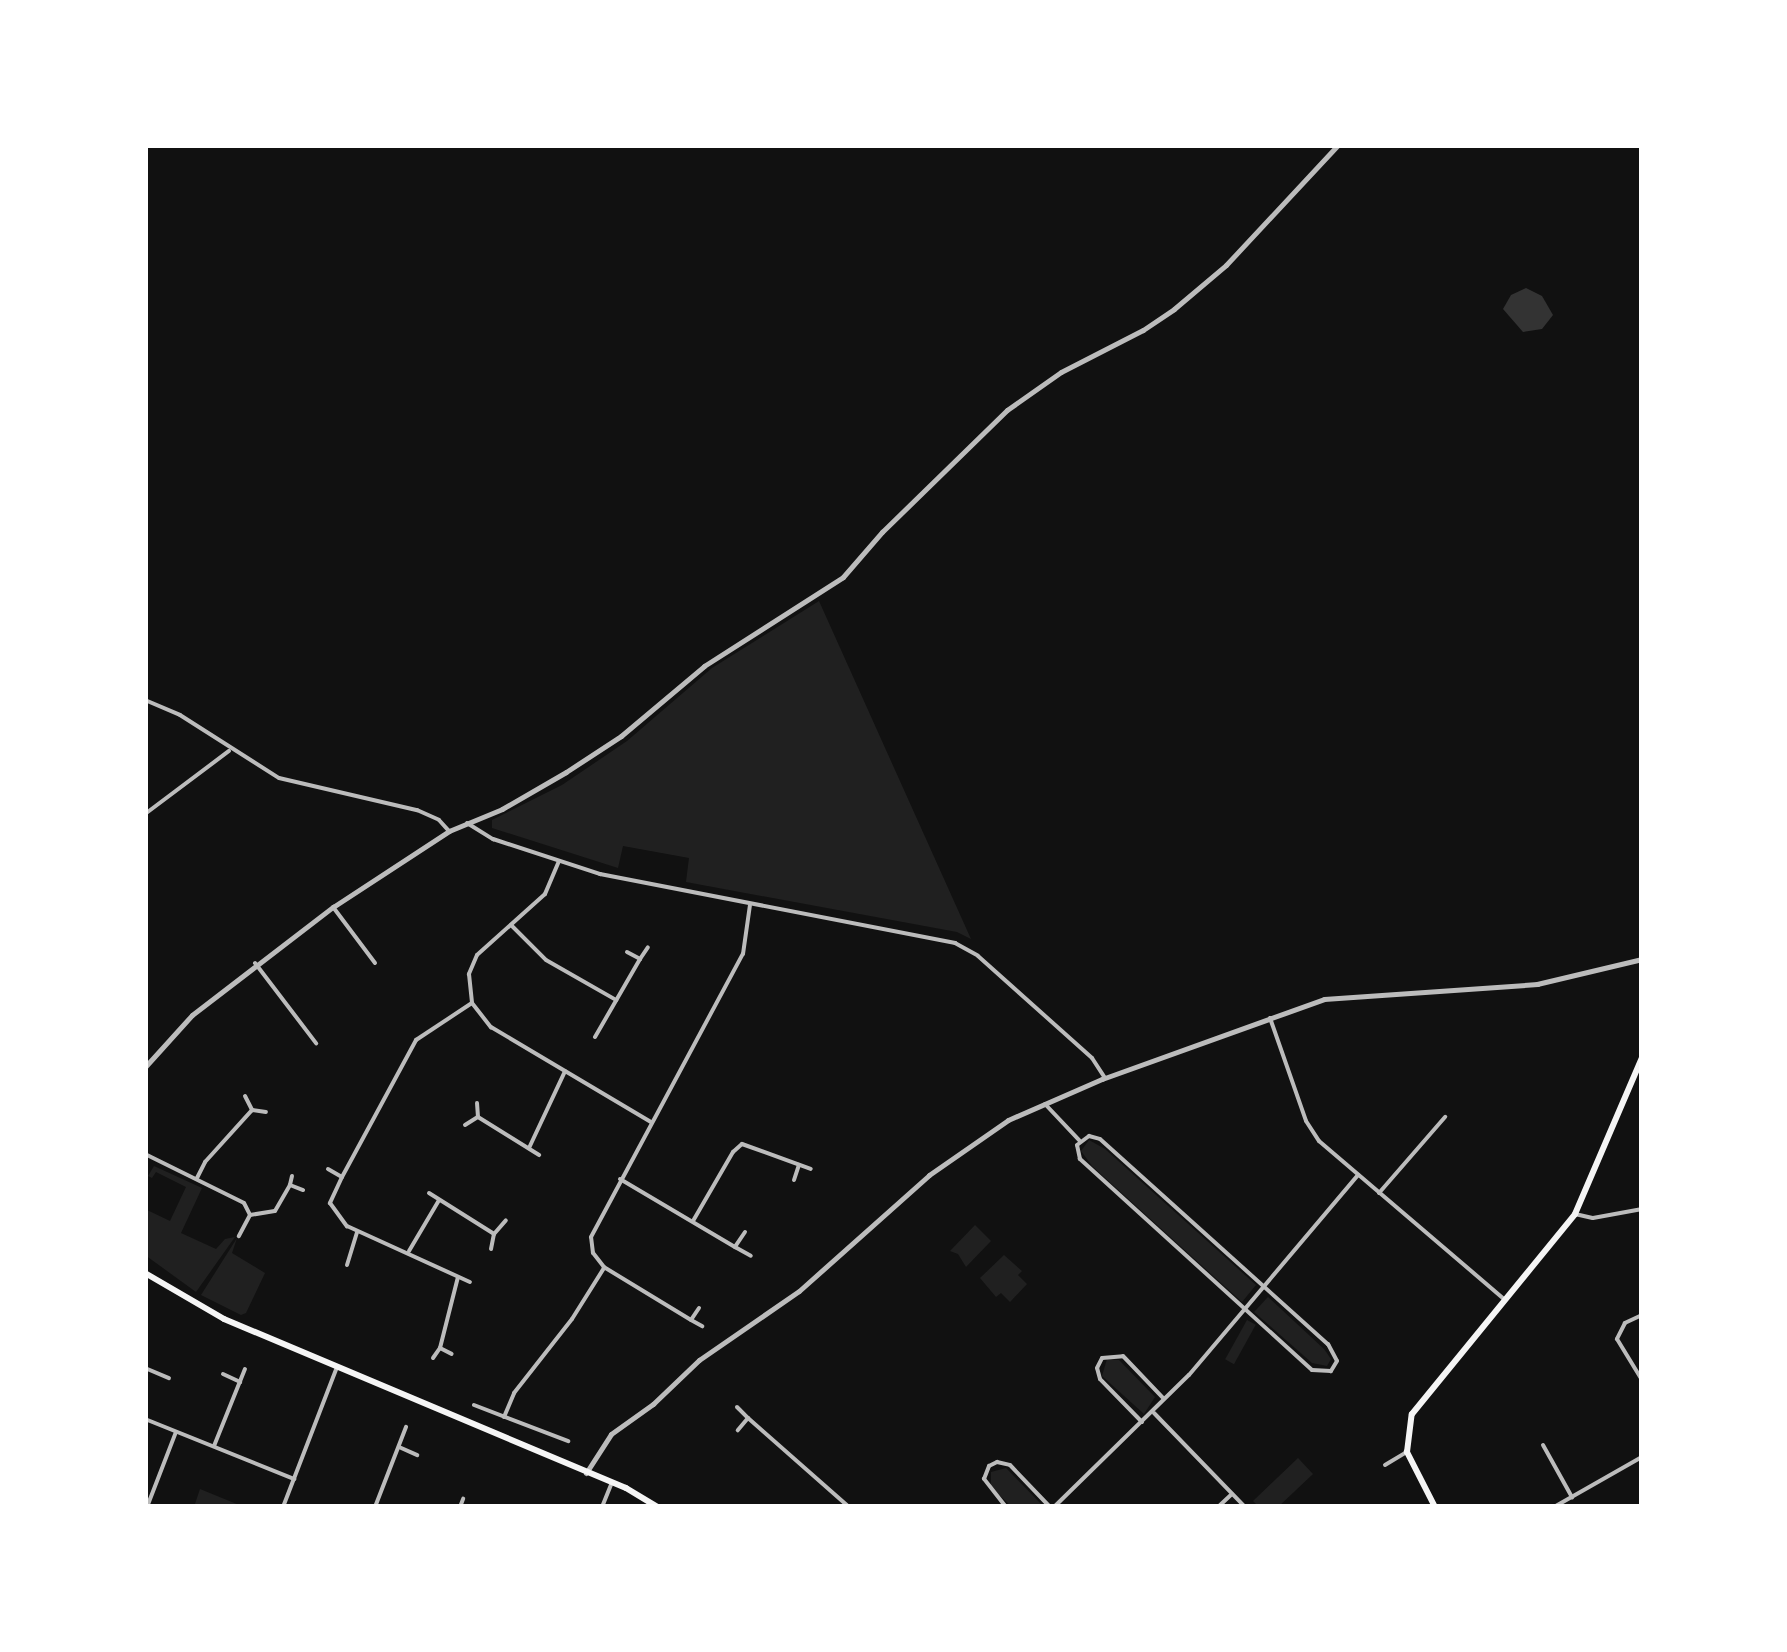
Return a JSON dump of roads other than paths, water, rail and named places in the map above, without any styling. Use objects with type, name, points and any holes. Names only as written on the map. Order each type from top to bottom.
[{"type":"main road","points":[[1435,1507],[1407,1452],[1412,1414],[1575,1214],[1642,1058]]},
{"type":"main road","points":[[145,1273],[206,1311],[610,1485],[626,1488],[658,1507]]},
{"type":"street","points":[[145,1067],[192,1015],[333,907],[449,831],[524,797],[594,754],[704,666],[843,577],[1007,410],[1061,372],[1144,330],[1174,309],[1237,254],[1338,145]]},
{"type":"street","points":[[145,700],[180,715],[278,778],[416,810],[439,820],[449,831]]},
{"type":"street","points":[[145,814],[229,750]]},
{"type":"street","points":[[467,823],[493,839],[600,874],[963,946],[1092,1058],[1105,1078]]},
{"type":"street","points":[[559,861],[545,894],[472,964],[472,1002],[491,1027],[651,1122]]},
{"type":"street","points":[[702,1326],[604,1267],[593,1253],[591,1236],[742,954],[750,906]]},
{"type":"street","points":[[333,907],[374,963]]},
{"type":"street","points":[[511,925],[546,960],[616,1000]]},
{"type":"street","points":[[595,1037],[648,947]]},
{"type":"street","points":[[627,952],[640,960]]},
{"type":"street","points":[[586,1473],[605,1439],[653,1404],[699,1360],[799,1292],[938,1168],[1008,1120],[1105,1078],[1338,996],[1537,984],[1642,959]]},
{"type":"street","points":[[255,964],[316,1043]]},
{"type":"street","points":[[470,1282],[357,1232],[331,1208],[342,1177],[416,1040],[472,1002]]},
{"type":"street","points":[[1270,1018],[1310,1129],[1505,1299]]},
{"type":"street","points":[[529,1148],[565,1071]]},
{"type":"street","points":[[245,1096],[252,1110]]},
{"type":"street","points":[[477,1102],[478,1117]]},
{"type":"street","points":[[1045,1104],[1078,1140],[1080,1159],[1312,1370],[1326,1374],[1335,1367],[1336,1356],[1328,1344],[1100,1139],[1089,1136],[1078,1140]]},
{"type":"street","points":[[252,1110],[266,1112]]},
{"type":"street","points":[[197,1178],[205,1162],[252,1110]]},
{"type":"street","points":[[478,1117],[538,1155]]},
{"type":"street","points":[[465,1125],[478,1117]]},
{"type":"street","points":[[1379,1193],[1446,1117]]},
{"type":"street","points":[[693,1221],[732,1152],[742,1144],[811,1169]]},
{"type":"street","points":[[145,1154],[238,1198],[250,1215]]},
{"type":"street","points":[[794,1180],[800,1164]]},
{"type":"street","points":[[328,1168],[342,1177]]},
{"type":"street","points":[[1006,1507],[984,1479],[988,1466],[997,1462],[1010,1465],[1052,1507],[1153,1412],[1265,1288],[1358,1174]]},
{"type":"street","points":[[250,1215],[274,1210],[292,1176]]},
{"type":"street","points":[[620,1179],[751,1256]]},
{"type":"street","points":[[290,1185],[303,1190]]},
{"type":"street","points":[[428,1193],[494,1234]]},
{"type":"street","points":[[408,1253],[439,1200]]},
{"type":"street","points":[[1575,1214],[1593,1218],[1642,1210]]},
{"type":"street","points":[[239,1236],[250,1215]]},
{"type":"street","points":[[490,1249],[494,1234],[506,1220]]},
{"type":"street","points":[[347,1265],[357,1232]]},
{"type":"street","points":[[735,1247],[745,1232]]},
{"type":"street","points":[[504,1417],[514,1394],[572,1319],[604,1267]]},
{"type":"street","points":[[433,1358],[440,1348],[458,1276]]},
{"type":"street","points":[[145,1286],[155,1281]]},
{"type":"street","points":[[691,1320],[699,1308]]},
{"type":"street","points":[[1642,1316],[1625,1323],[1616,1339],[1642,1380]]},
{"type":"street","points":[[440,1348],[452,1354]]},
{"type":"street","points":[[1142,1422],[1100,1378],[1097,1368],[1102,1358],[1122,1356],[1164,1400]]},
{"type":"street","points":[[283,1507],[338,1367]]},
{"type":"street","points":[[145,1377],[147,1369],[170,1378]]},
{"type":"street","points":[[214,1446],[246,1369]]},
{"type":"street","points":[[222,1374],[240,1382]]},
{"type":"street","points":[[474,1405],[568,1441]]},
{"type":"street","points":[[737,1407],[849,1507]]},
{"type":"street","points":[[1153,1412],[1245,1507]]},
{"type":"street","points":[[738,1430],[748,1418]]},
{"type":"street","points":[[145,1419],[294,1479]]},
{"type":"street","points":[[375,1507],[406,1427]]},
{"type":"street","points":[[147,1507],[176,1432]]},
{"type":"street","points":[[1543,1444],[1572,1497]]},
{"type":"street","points":[[399,1447],[417,1455]]},
{"type":"street","points":[[1385,1465],[1407,1452]]},
{"type":"street","points":[[1554,1507],[1642,1457]]},
{"type":"street","points":[[602,1507],[610,1485]]},
{"type":"street","points":[[1218,1507],[1232,1494]]},
{"type":"street","points":[[460,1507],[463,1498]]}]
